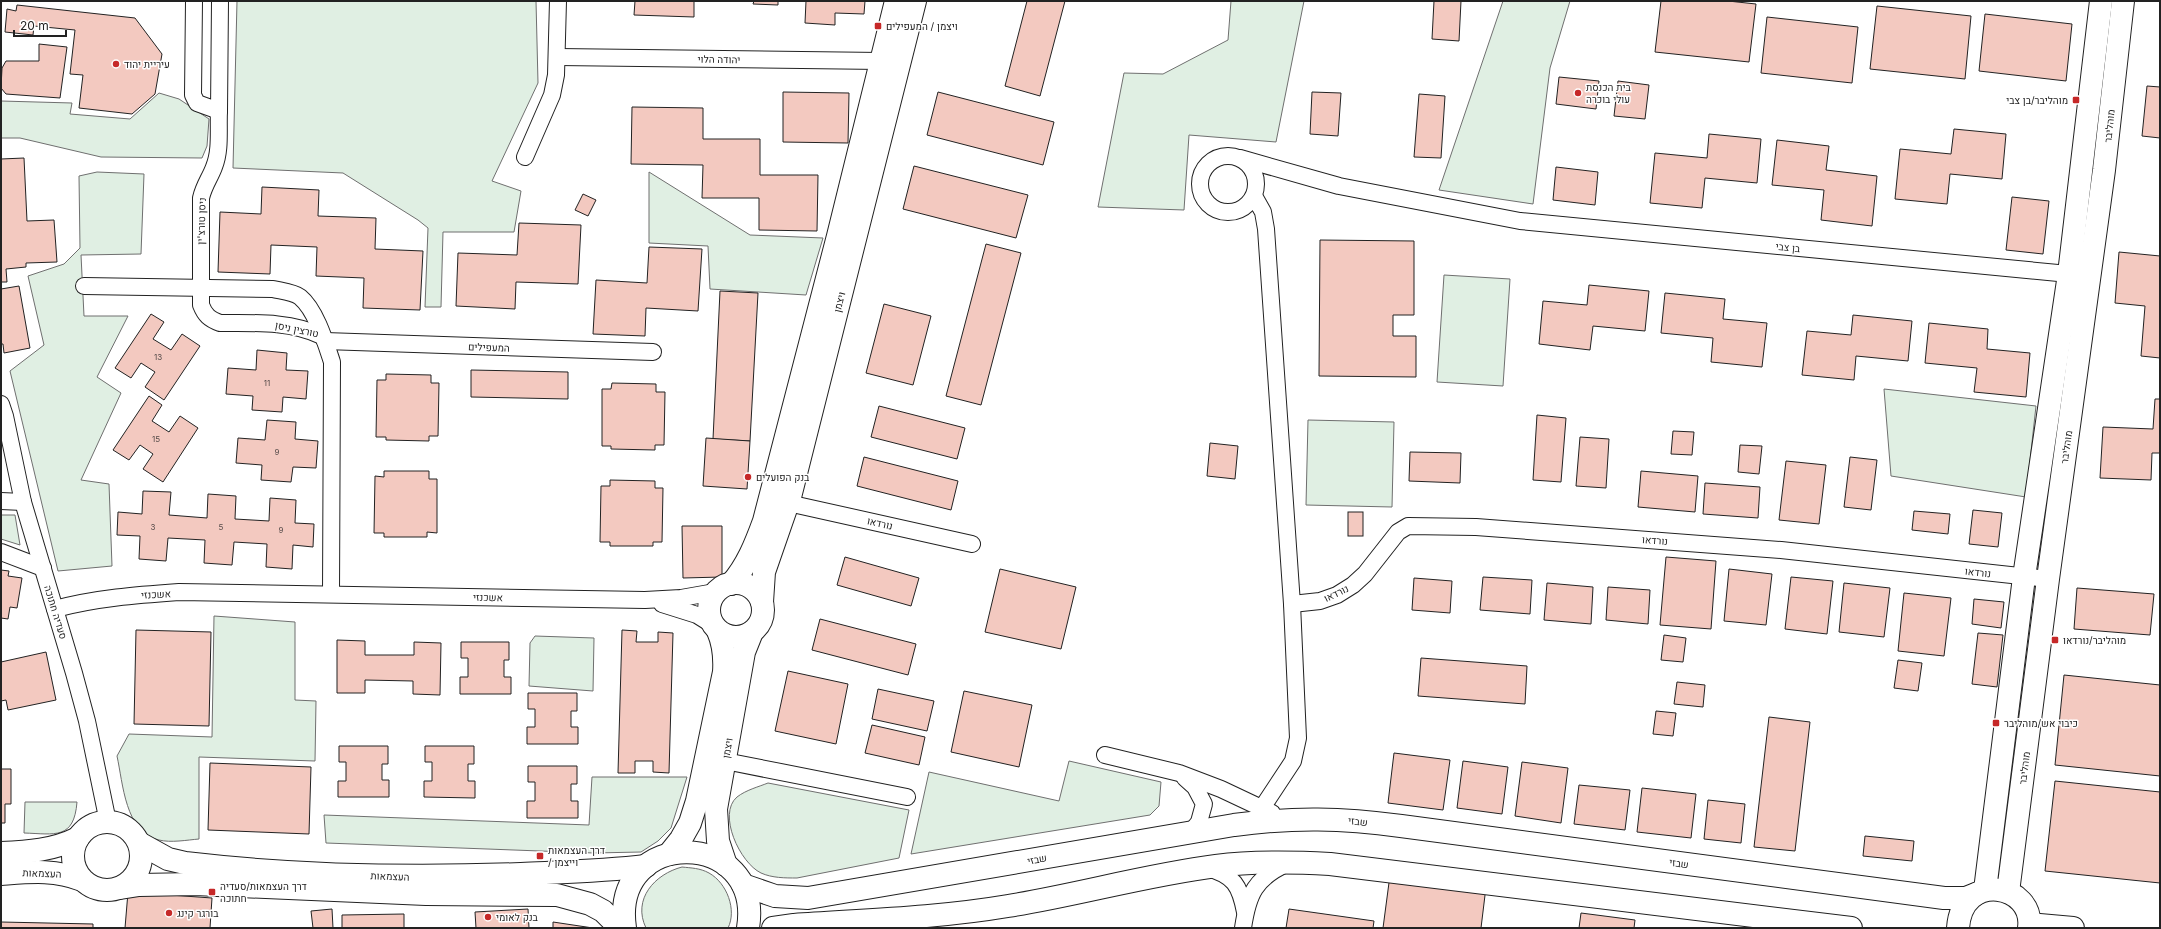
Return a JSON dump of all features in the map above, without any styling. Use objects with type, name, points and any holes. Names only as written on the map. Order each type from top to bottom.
[{"type":"street","points":[[194,1],[193,95],[197,103],[218,111]]},
{"type":"street","name":"ניסן טורצ'ין","points":[[199,288],[201,198],[205,182],[214,168],[218,153],[220,1]]},
{"type":"street","points":[[526,157],[552,95],[558,57],[558,1]]},
{"type":"street","name":"ויצמן","points":[[723,588],[741,573],[756,543],[764,520],[882,62],[896,1]]},
{"type":"street","name":"ויצמן","points":[[762,602],[764,572],[788,503],[915,1]]},
{"type":"street","points":[[1958,928],[1962,908],[1981,892],[2024,577],[2069,274],[2101,1]]},
{"type":"street","name":"מוהליבר","points":[[2008,892],[2048,579],[2104,170],[2123,1]]},
{"type":"street","name":"יהודה הלוי","points":[[558,57],[882,62]]},
{"type":"street","points":[[1262,808],[1293,761],[1298,738],[1292,604],[1266,229],[1263,212],[1256,192],[1253,170],[1240,158],[1222,156],[1213,160],[1201,175],[1200,185],[1202,194],[1207,203],[1214,209],[1224,212],[1233,212],[1242,209],[1256,192],[1265,180],[1274,177],[1298,174]]},
{"type":"street","name":"בן צבי","points":[[1240,158],[1339,186],[1520,221],[2090,276]]},
{"type":"street","name":"טורצין ניסן","points":[[84,286],[273,289],[287,292],[300,297],[309,308],[324,338]]},
{"type":"street","name":"טורצין ניסן","points":[[199,288],[200,305],[205,314],[212,320],[220,323],[279,324],[297,327],[324,338]]},
{"type":"street","points":[[324,338],[332,362],[330,594]]},
{"type":"street","name":"המעפילים","points":[[324,338],[653,352]]},
{"type":"street","name":"סעדיה חתוכה","points":[[1,404],[5,416],[23,502],[88,728],[108,822]]},
{"type":"street","points":[[1,501],[23,502]]},
{"type":"street","name":"נורדאו","points":[[788,503],[972,544]]},
{"type":"street","name":"נורדאו","points":[[1292,604],[1320,601],[1337,595],[1353,585],[1364,574],[1398,532],[1408,526],[1476,527],[1781,550],[2048,579]]},
{"type":"street","points":[[1,552],[43,568]]},
{"type":"street","points":[[747,586],[758,594],[762,602],[762,618],[752,632],[738,638],[725,636],[715,628],[708,609],[723,588],[747,586]]},
{"type":"street","name":"אשכנזי","points":[[55,609],[80,602],[126,596],[179,592],[645,600],[681,598],[723,588]]},
{"type":"street","name":"אשכנזי","points":[[645,600],[677,607],[697,615],[715,628]]},
{"type":"street","name":"ויצמן","points":[[668,854],[684,834],[697,801],[724,672],[725,656],[723,642],[715,628]]},
{"type":"street","name":"ויצמן","points":[[726,865],[718,841],[716,809],[744,652],[752,632]]},
{"type":"street","points":[[1105,754],[1179,773],[1286,819]]},
{"type":"street","points":[[725,761],[907,797]]},
{"type":"street","points":[[1179,773],[1195,787],[1204,804],[1199,822],[1191,832]]},
{"type":"street","name":"שבזי","points":[[743,885],[775,896],[808,898],[1234,825],[1286,819],[1319,818],[1362,821],[1944,898],[1966,898],[1981,892],[1997,889],[2008,892]]},
{"type":"street","points":[[108,822],[121,825],[130,830],[139,843],[142,858],[135,877],[120,888],[104,890],[92,887],[82,880],[73,863],[72,854],[78,838],[91,826],[108,822]]},
{"type":"street","name":"העצמאות","points":[[1,853],[42,850],[66,844],[78,838]]},
{"type":"street","name":"העצמאות","points":[[139,843],[168,859],[185,863],[352,875],[462,876],[589,871],[646,866]]},
{"type":"street","points":[[625,928],[623,914],[625,897],[632,882],[646,866],[654,860],[668,854],[697,852],[710,856],[726,865],[743,885],[748,898],[750,915],[748,928]]},
{"type":"street","points":[[773,928],[794,924],[965,913],[1009,906],[1205,868],[1247,862],[1330,864],[1851,928]]},
{"type":"street","points":[[1243,928],[1245,912],[1251,893],[1259,881],[1274,869],[1291,862]]},
{"type":"street","points":[[1205,868],[1222,872],[1236,883],[1241,894],[1245,912]]},
{"type":"street","name":"העצמאות","points":[[1,874],[41,871],[68,874],[82,880]]},
{"type":"street","name":"העצמאות","points":[[120,888],[139,885],[195,884],[426,894],[557,895],[590,904],[603,911],[620,928]]},
{"type":"street","points":[[2008,892],[2017,897],[2024,905],[2030,926],[2073,928]]},
{"type":"green space","points":[[237,1],[536,1],[538,83],[492,181],[521,191],[514,232],[443,232],[441,307],[425,307],[428,228],[418,220],[343,173],[233,168]]},
{"type":"green space","points":[[1231,1],[1304,1],[1276,142],[1189,135],[1184,210],[1098,207],[1124,73],[1163,74],[1228,40]]},
{"type":"green space","points":[[1503,1],[1570,1],[1550,68],[1533,204],[1439,190]]},
{"type":"green space","points":[[159,93],[179,99],[209,119],[207,146],[202,158],[101,157],[20,138],[1,138],[1,101],[72,103],[70,114],[130,119]]},
{"type":"green space","points":[[97,172],[144,174],[141,254],[81,255],[84,316],[128,316],[97,377],[121,393],[81,480],[109,484],[112,566],[58,571],[10,371],[44,345],[28,276],[64,264],[80,248],[79,176]]},
{"type":"green space","points":[[649,172],[750,235],[823,238],[806,295],[710,289],[708,246],[649,243]]},
{"type":"green space","points":[[1444,275],[1510,279],[1503,386],[1437,382]]},
{"type":"green space","points":[[1884,389],[2036,406],[2026,497],[1891,476]]},
{"type":"green space","points":[[1308,420],[1394,422],[1392,507],[1306,505]]},
{"type":"green space","points":[[1,515],[15,515],[20,545],[1,539]]},
{"type":"green space","points":[[214,616],[295,622],[295,700],[316,701],[315,761],[199,757],[199,839],[174,841],[159,840],[148,835],[139,828],[132,817],[124,793],[117,756],[129,734],[212,737]]},
{"type":"green space","points":[[535,636],[594,638],[593,691],[529,686],[530,643]]},
{"type":"green space","points":[[1069,761],[1161,782],[1159,806],[1150,815],[911,854],[929,772],[1059,801]]},
{"type":"green space","points":[[592,777],[687,777],[671,828],[658,841],[641,852],[594,853],[326,843],[324,815],[589,825]]},
{"type":"green space","points":[[768,783],[909,810],[899,858],[797,878],[774,877],[761,873],[753,868],[739,849],[730,826],[729,815],[731,805],[737,797]]},
{"type":"green space","points":[[25,802],[77,802],[72,823],[67,829],[54,834],[45,834],[24,833]]},
{"type":"green space","points":[[682,867],[696,868],[706,871],[721,883],[731,905],[731,921],[728,928],[646,928],[642,917],[642,907],[644,898],[649,889],[663,875]]},
{"type":"building","points":[[635,1],[694,1],[694,17],[634,15]]},
{"type":"building","points":[[754,1],[778,1],[778,5],[753,4]]},
{"type":"building","points":[[806,1],[865,1],[864,14],[835,13],[835,25],[805,23]]},
{"type":"building","points":[[1027,1],[1065,1],[1040,96],[1005,86]]},
{"type":"building","points":[[1434,1],[1461,1],[1459,41],[1432,39]]},
{"type":"building","points":[[1661,1],[1728,1],[1756,4],[1749,62],[1655,52]]},
{"type":"building","name":"עיריית יהוד","points":[[17,5],[135,18],[162,54],[155,94],[132,114],[79,108],[83,75],[70,74],[75,30],[34,26],[33,35],[5,32],[7,9],[16,11]]},
{"type":"building","points":[[1877,6],[1971,16],[1965,79],[1870,69]]},
{"type":"building","points":[[1985,14],[2072,24],[2066,81],[1979,71]]},
{"type":"building","points":[[1767,17],[1858,27],[1852,83],[1761,73]]},
{"type":"building","points":[[39,44],[67,47],[60,98],[6,94],[1,88],[2,68],[6,61],[39,61]]},
{"type":"building","name":"בית הכנסת עולי בוכרה","points":[[1559,77],[1599,81],[1596,109],[1556,104]]},
{"type":"building","points":[[1618,81],[1649,85],[1645,119],[1614,116]]},
{"type":"building","points":[[2147,86],[2160,87],[2160,138],[2142,136]]},
{"type":"building","points":[[783,92],[849,93],[848,143],[783,142]]},
{"type":"building","points":[[938,92],[1054,122],[1043,165],[927,135]]},
{"type":"building","points":[[1312,92],[1341,93],[1338,136],[1310,134]]},
{"type":"building","points":[[1419,94],[1445,96],[1441,158],[1414,157]]},
{"type":"building","points":[[632,107],[703,108],[703,139],[760,139],[760,175],[818,175],[817,231],[759,230],[759,198],[702,198],[703,165],[631,164]]},
{"type":"building","points":[[1954,129],[2006,134],[2002,179],[1950,174],[1947,204],[1895,199],[1900,149],[1951,154]]},
{"type":"building","points":[[1709,134],[1761,139],[1757,183],[1705,178],[1702,208],[1650,203],[1655,153],[1707,158]]},
{"type":"building","points":[[1777,140],[1829,146],[1826,170],[1877,176],[1872,226],[1821,220],[1824,190],[1772,185]]},
{"type":"building","points":[[24,158],[27,221],[54,220],[57,262],[26,263],[26,267],[6,269],[7,282],[1,282],[1,159]]},
{"type":"building","points":[[914,166],[1028,195],[1016,238],[903,209]]},
{"type":"building","points":[[1556,167],[1598,172],[1595,205],[1553,200]]},
{"type":"building","points":[[262,187],[319,190],[318,216],[376,218],[375,249],[423,251],[420,310],[363,308],[364,278],[316,276],[317,247],[271,245],[270,274],[218,272],[220,212],[261,214]]},
{"type":"building","points":[[583,194],[596,200],[588,216],[575,210]]},
{"type":"building","points":[[2012,197],[2049,201],[2043,254],[2006,250]]},
{"type":"building","points":[[519,223],[581,225],[578,284],[516,282],[515,309],[456,306],[458,253],[517,255]]},
{"type":"building","points":[[1320,240],[1414,241],[1414,315],[1393,315],[1393,336],[1416,336],[1416,377],[1319,376]]},
{"type":"building","points":[[986,244],[1021,253],[981,405],[946,396]]},
{"type":"building","points":[[649,247],[702,249],[698,311],[646,308],[645,336],[593,334],[596,280],[647,283]]},
{"type":"building","points":[[2119,252],[2160,256],[2160,358],[2141,356],[2145,306],[2115,303]]},
{"type":"building","points":[[1589,285],[1649,291],[1645,331],[1593,326],[1590,350],[1539,344],[1543,301],[1587,305]]},
{"type":"building","points":[[19,286],[30,348],[4,353],[3,344],[1,344],[1,289]]},
{"type":"building","points":[[720,291],[758,293],[750,441],[713,439]]},
{"type":"building","points":[[1665,293],[1725,299],[1723,319],[1767,323],[1762,367],[1711,362],[1713,338],[1661,333]]},
{"type":"building","points":[[884,304],[931,316],[913,385],[866,373]]},
{"type":"building","points":[[151,314],[164,322],[153,339],[171,350],[182,334],[200,346],[164,400],[145,387],[155,372],[141,363],[131,378],[115,368]]},
{"type":"building","points":[[1853,315],[1912,321],[1908,361],[1856,356],[1854,380],[1802,375],[1807,331],[1851,335]]},
{"type":"building","points":[[1929,323],[1988,329],[1987,349],[2030,353],[2026,397],[1974,392],[1977,368],[1925,363]]},
{"type":"building","points":[[257,350],[287,353],[286,370],[308,371],[306,399],[283,397],[282,412],[252,410],[253,396],[226,394],[228,368],[256,370]]},
{"type":"building","points":[[471,370],[568,372],[568,399],[471,397]]},
{"type":"building","points":[[386,374],[431,375],[431,383],[439,383],[438,436],[429,436],[429,441],[386,440],[386,437],[376,437],[377,380],[386,380]]},
{"type":"building","points":[[612,383],[656,384],[656,392],[665,392],[664,445],[655,445],[655,450],[611,449],[611,446],[602,446],[602,389],[611,389]]},
{"type":"building","points":[[149,396],[162,405],[152,421],[169,432],[180,416],[198,428],[163,482],[143,469],[153,454],[140,445],[129,460],[113,450]]},
{"type":"building","points":[[2155,399],[2160,399],[2160,453],[2152,453],[2151,480],[2100,478],[2103,427],[2153,429]]},
{"type":"building","points":[[879,406],[965,428],[957,459],[871,437]]},
{"type":"building","points":[[1537,415],[1566,418],[1561,482],[1533,480]]},
{"type":"building","points":[[267,420],[296,422],[295,439],[318,441],[316,468],[293,467],[291,482],[261,480],[262,465],[236,463],[238,438],[265,440]]},
{"type":"building","points":[[1673,431],[1694,432],[1692,455],[1671,454]]},
{"type":"building","points":[[1580,437],[1609,439],[1606,488],[1576,486]]},
{"type":"building","points":[[706,438],[750,441],[747,489],[703,486]]},
{"type":"building","points":[[1210,443],[1238,446],[1235,479],[1207,476]]},
{"type":"building","points":[[1740,445],[1762,446],[1759,474],[1738,472]]},
{"type":"building","points":[[1410,452],[1461,453],[1460,483],[1409,481]]},
{"type":"building","points":[[864,457],[958,481],[951,510],[857,486]]},
{"type":"building","points":[[1850,457],[1877,460],[1871,510],[1844,507]]},
{"type":"building","points":[[1786,461],[1826,465],[1819,524],[1779,520]]},
{"type":"building","points":[[384,471],[429,471],[429,479],[437,479],[437,533],[427,532],[427,537],[384,537],[384,533],[374,533],[375,476],[384,477]]},
{"type":"building","points":[[1641,471],[1698,476],[1695,512],[1638,507]]},
{"type":"building","points":[[610,480],[655,481],[655,488],[663,488],[662,542],[653,542],[653,546],[610,546],[610,542],[600,542],[601,486],[610,486]]},
{"type":"building","points":[[1705,483],[1760,487],[1758,518],[1703,514]]},
{"type":"building","points":[[143,491],[171,492],[169,515],[207,518],[208,494],[236,496],[235,519],[269,521],[270,498],[296,500],[295,523],[314,524],[313,547],[293,545],[292,569],[266,567],[267,544],[234,542],[232,565],[204,563],[205,540],[168,538],[166,561],[139,559],[140,536],[117,535],[118,512],[142,514]]},
{"type":"building","points":[[1973,510],[2002,513],[1998,547],[1969,544]]},
{"type":"building","points":[[1914,511],[1950,514],[1948,534],[1912,530]]},
{"type":"building","points":[[1348,512],[1363,512],[1363,536],[1348,536]]},
{"type":"building","points":[[682,526],[722,526],[722,577],[683,578]]},
{"type":"building","points":[[845,557],[919,578],[911,606],[837,585]]},
{"type":"building","points":[[1666,557],[1716,561],[1711,629],[1660,625]]},
{"type":"building","points":[[1000,569],[1076,587],[1061,649],[985,632]]},
{"type":"building","points":[[1729,569],[1772,574],[1766,625],[1724,621]]},
{"type":"building","points":[[1,570],[9,571],[8,576],[22,578],[17,608],[10,607],[8,619],[1,618]]},
{"type":"building","points":[[1483,577],[1532,580],[1530,614],[1480,610]]},
{"type":"building","points":[[1791,577],[1833,581],[1827,634],[1785,629]]},
{"type":"building","points":[[1414,578],[1452,581],[1450,613],[1412,610]]},
{"type":"building","points":[[1547,583],[1593,587],[1591,624],[1544,620]]},
{"type":"building","points":[[1844,583],[1890,588],[1884,637],[1839,632]]},
{"type":"building","points":[[1608,587],[1650,590],[1648,624],[1606,620]]},
{"type":"building","points":[[2077,588],[2154,594],[2150,635],[2074,629]]},
{"type":"building","points":[[1904,593],[1951,598],[1944,656],[1898,651]]},
{"type":"building","points":[[1974,599],[2004,602],[2001,628],[1972,624]]},
{"type":"building","points":[[820,619],[916,644],[908,675],[812,650]]},
{"type":"building","points":[[136,630],[211,632],[209,726],[134,724]]},
{"type":"building","points":[[622,630],[637,631],[636,642],[658,642],[658,632],[673,633],[669,773],[653,772],[653,761],[635,761],[635,773],[618,773]]},
{"type":"building","points":[[1978,633],[2003,635],[1997,687],[1972,684]]},
{"type":"building","points":[[1664,635],[1686,638],[1683,662],[1661,660]]},
{"type":"building","points":[[337,640],[365,641],[365,655],[414,655],[414,642],[441,643],[440,695],[413,694],[413,681],[365,680],[365,693],[337,693]]},
{"type":"building","points":[[461,642],[509,642],[509,660],[504,660],[504,677],[511,677],[511,694],[460,694],[460,677],[468,677],[468,658],[461,658]]},
{"type":"building","points":[[46,652],[56,700],[8,710],[6,700],[1,701],[1,662]]},
{"type":"building","points":[[1421,658],[1527,666],[1525,704],[1418,696]]},
{"type":"building","points":[[1898,660],[1922,663],[1918,691],[1894,688]]},
{"type":"building","points":[[788,671],[848,684],[836,744],[775,731]]},
{"type":"building","points":[[2064,675],[2160,685],[2160,776],[2055,765]]},
{"type":"building","points":[[1677,682],[1705,685],[1703,707],[1674,704]]},
{"type":"building","points":[[878,689],[934,701],[927,731],[872,719]]},
{"type":"building","points":[[964,691],[1032,705],[1019,767],[951,752]]},
{"type":"building","points":[[528,693],[577,693],[577,711],[571,711],[571,727],[578,727],[578,744],[527,744],[527,727],[535,727],[535,709],[528,709]]},
{"type":"building","points":[[1656,711],[1676,713],[1673,736],[1653,734]]},
{"type":"building","points":[[1769,717],[1810,722],[1795,851],[1754,847]]},
{"type":"building","points":[[872,725],[925,737],[919,765],[865,753]]},
{"type":"building","points":[[339,746],[388,746],[388,764],[382,764],[382,780],[389,780],[389,797],[338,797],[338,781],[346,781],[346,762],[339,762]]},
{"type":"building","points":[[425,746],[474,746],[474,764],[468,764],[468,781],[475,781],[475,798],[424,797],[424,781],[432,781],[432,762],[425,762]]},
{"type":"building","points":[[1394,753],[1450,760],[1443,810],[1388,803]]},
{"type":"building","points":[[1463,761],[1508,767],[1502,814],[1457,808]]},
{"type":"building","points":[[1522,762],[1568,768],[1561,823],[1515,816]]},
{"type":"building","points":[[210,763],[311,767],[309,834],[208,830]]},
{"type":"building","points":[[528,766],[577,766],[577,784],[571,784],[571,801],[578,801],[578,818],[527,818],[527,801],[535,801],[535,782],[528,782]]},
{"type":"building","points":[[1,769],[11,769],[11,804],[5,804],[5,823],[1,823]]},
{"type":"building","points":[[2055,781],[2160,792],[2160,883],[2045,871]]},
{"type":"building","points":[[1579,785],[1630,790],[1625,830],[1574,824]]},
{"type":"building","points":[[1642,788],[1696,794],[1691,838],[1637,832]]},
{"type":"building","points":[[1708,800],[1745,804],[1741,843],[1704,839]]},
{"type":"building","points":[[1865,836],[1914,841],[1912,861],[1863,856]]},
{"type":"building","points":[[1390,875],[1486,887],[1481,928],[1383,928]]},
{"type":"building","name":"בורגר קינג","points":[[128,892],[212,898],[210,928],[125,928]]},
{"type":"building","points":[[332,909],[333,928],[313,928],[311,911]]},
{"type":"building","points":[[528,909],[529,928],[476,928],[475,912]]},
{"type":"building","points":[[1289,909],[1374,921],[1373,928],[1286,928]]},
{"type":"building","points":[[1581,913],[1635,920],[1634,928],[1579,928]]},
{"type":"building","points":[[404,914],[404,928],[342,928],[342,915]]},
{"type":"building","points":[[1,922],[93,924],[93,928],[1,928]]},
{"type":"building","points":[[553,922],[593,928],[553,928]]},
{"type":"place","name":"ויצמן / המעפילים","points":[[878,26]]},
{"type":"place","name":"עיריית יהוד","points":[[116,64]]},
{"type":"place","name":"בית הכנסת עולי בוכרה","points":[[1578,93]]},
{"type":"place","name":"מוהליבר/בן צבי","points":[[2076,100]]},
{"type":"place","name":"בנק הפועלים","points":[[748,477]]},
{"type":"place","name":"מוהליבר/נורדאו","points":[[2055,640]]},
{"type":"place","name":"כיבוי אש/מוהליבר","points":[[1996,723]]},
{"type":"place","name":"דרך העצמאות / וייצמן","points":[[540,856]]},
{"type":"place","name":"דרך העצמאות/סעדיה חתוכה","points":[[212,892]]},
{"type":"place","name":"בורגר קינג","points":[[169,913]]},
{"type":"place","name":"בנק לאומי","points":[[488,917]]}]
